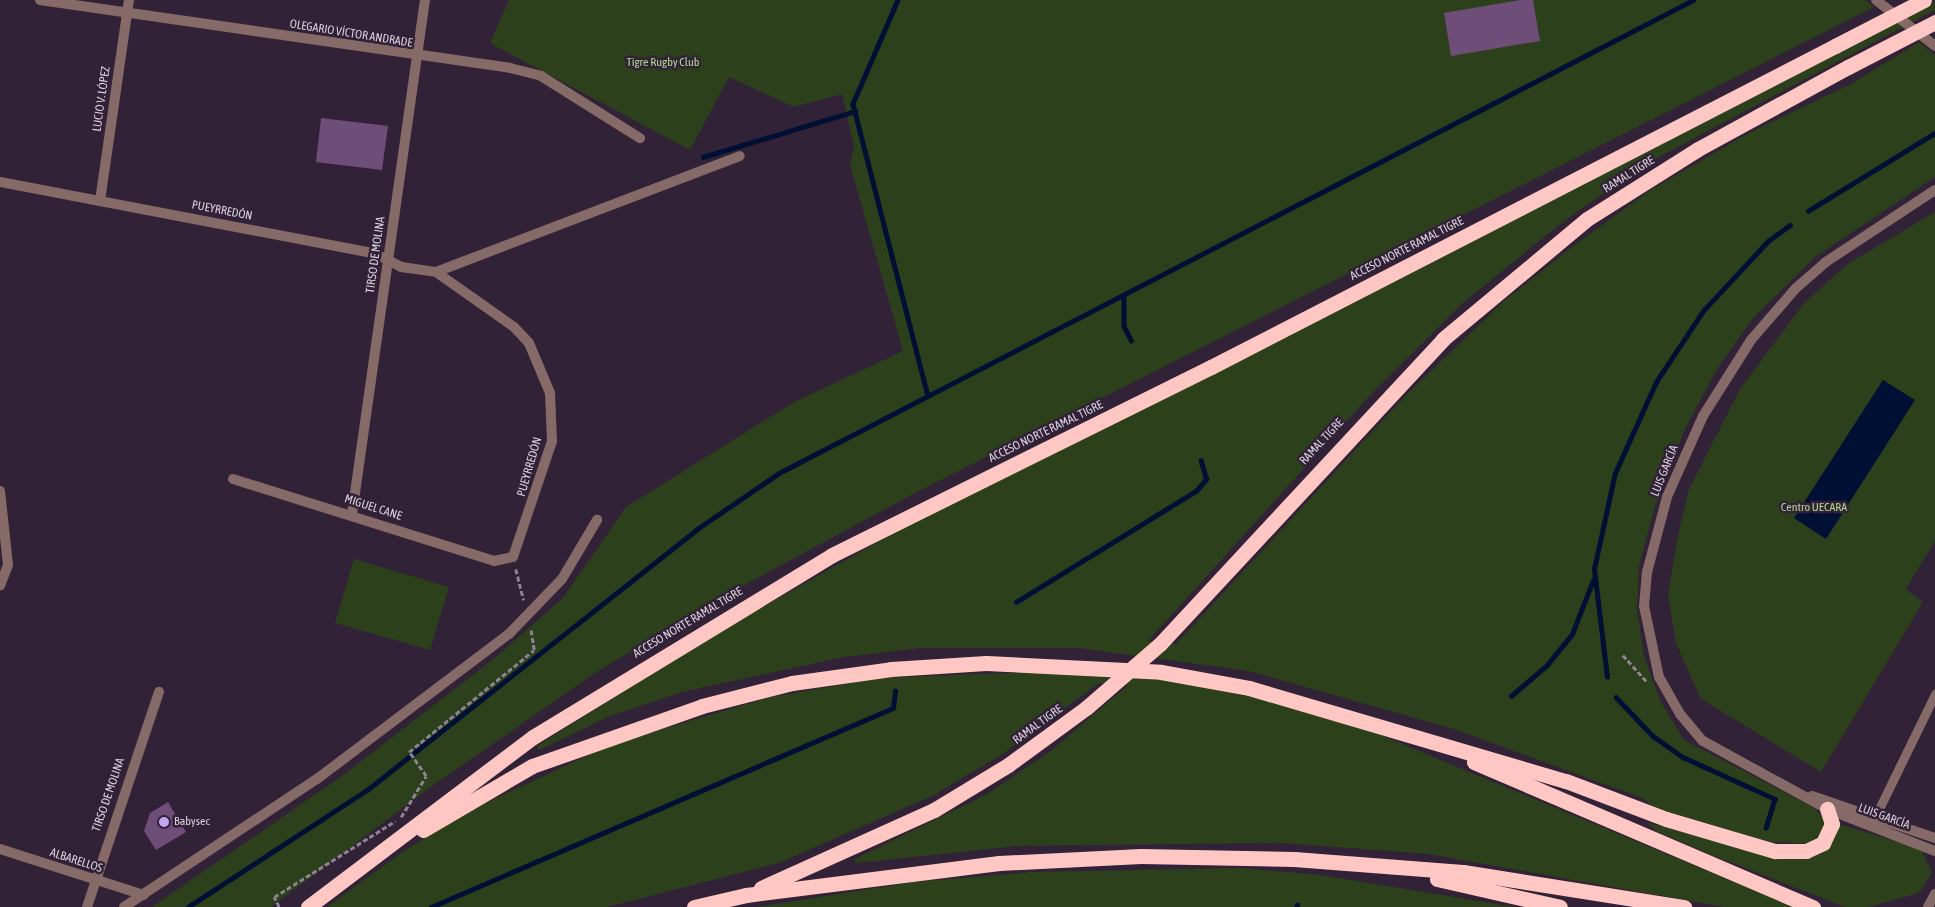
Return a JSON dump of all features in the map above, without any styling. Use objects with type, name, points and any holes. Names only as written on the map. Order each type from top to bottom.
[{"type":"highway","name":"ACCESO NORTE RAMAL TIGRE","points":[[308,907],[533,736],[832,555],[1211,367],[1924,0]]},
{"type":"highway","name":"RAMAL TIGRE","points":[[746,895],[934,810],[1008,765],[1086,708],[1160,644],[1443,339],[1587,219],[1698,149],[1935,22]]},
{"type":"highway","points":[[337,884],[466,801],[561,754],[702,706],[792,683],[890,669],[986,663],[1161,672],[1249,688],[1415,736],[1775,851],[1806,851],[1823,843],[1832,824],[1827,809]]},
{"type":"highway","points":[[1415,736],[1813,907]]},
{"type":"highway","points":[[694,907],[746,895],[999,863],[1141,856],[1377,866],[1463,872],[1684,907]]},
{"type":"highway","points":[[1377,866],[1560,907]]},
{"type":"street","name":"OLEGARIO VÍCTOR ANDRADE","points":[[40,0],[417,57],[510,68],[541,76],[640,138]]},
{"type":"street","name":"LUCIO V. LÓPEZ","points":[[100,201],[128,0]]},
{"type":"street","name":"TIRSO DE MOLINA","points":[[352,514],[425,0]]},
{"type":"street","points":[[1876,0],[1935,46]]},
{"type":"street","name":"PUEYRREDÓN","points":[[0,182],[388,259],[421,272],[436,272],[740,156]]},
{"type":"street","name":"LUIS GARCÍA","points":[[1935,190],[1826,262],[1796,288],[1751,340],[1703,416],[1667,497],[1647,572],[1644,606],[1649,647],[1680,714],[1703,742],[1799,792],[1827,809],[1935,851]]},
{"type":"street","name":"PUEYRREDÓN","points":[[436,272],[514,327],[529,343],[550,394],[552,441],[521,543],[505,561]]},
{"type":"street","name":"MIGUEL CANE","points":[[232,479],[505,561]]},
{"type":"street","points":[[0,491],[8,565],[0,586]]},
{"type":"street","points":[[124,907],[317,779],[509,634],[562,578],[597,520]]},
{"type":"street","name":"TIRSO DE MOLINA","points":[[87,907],[93,880],[159,692]]},
{"type":"street","name":"LUIS GARCÍA","points":[[1799,792],[1876,816],[1935,838]]},
{"type":"street","name":"ALBARELLOS","points":[[0,849],[144,895]]},
{"type":"street","points":[[1928,907],[1935,894]]},
{"type":"lane","points":[[1876,816],[1935,694]]},
{"type":"path","points":[[279,907],[274,897],[401,817],[426,776],[409,752]]},
{"type":"green space","name":"Tigre Rugby Club","points":[[509,0],[1865,0],[1874,7],[915,493],[737,589],[598,671],[428,789],[271,907],[152,907],[342,776],[496,657],[563,598],[626,507],[794,402],[903,351],[850,165],[854,147],[842,94],[794,107],[729,77],[690,150],[490,43]]},
{"type":"green space","points":[[1935,2],[1935,10],[1640,167],[1559,225],[1464,302],[1375,390],[1148,641],[1176,644],[1408,393],[1504,301],[1576,244],[1652,189],[1749,133],[1851,84],[1919,42],[1935,55],[1935,177],[1815,257],[1754,317],[1717,369],[1684,431],[1656,503],[1639,566],[1637,609],[1644,657],[1662,704],[1684,740],[1813,807],[1825,819],[1826,835],[1817,844],[1771,842],[1657,809],[1642,798],[1454,729],[1249,671],[1079,648],[921,648],[844,657],[682,692],[610,716],[539,750],[537,746],[724,629],[906,526],[1351,304]]},
{"type":"green space","name":"Centro UECARA","points":[[1935,212],[1935,541],[1906,589],[1923,602],[1821,772],[1701,699],[1676,643],[1668,594],[1677,540],[1689,489],[1740,389],[1804,303],[1849,263]]},
{"type":"green space","points":[[354,559],[449,587],[430,650],[335,623]]},
{"type":"green space","points":[[1052,671],[1144,676],[1262,699],[1359,726],[1794,907],[1724,907],[1429,854],[1282,843],[1016,846],[858,863],[853,860],[987,794],[1052,750],[1128,685],[1099,683],[1001,755],[934,795],[779,863],[607,907],[327,907],[405,850],[477,807],[612,744],[771,697],[881,678]]},
{"type":"green space","points":[[1646,822],[1751,851],[1828,848],[1839,824],[1921,849],[1932,872],[1921,891],[1912,895],[1869,907],[1845,907],[1712,855],[1656,831]]},
{"type":"green space","points":[[1241,868],[1321,875],[1515,907],[755,907],[914,882],[1032,872]]},
{"type":"water","points":[[1883,380],[1915,400],[1826,539],[1794,518]]},
{"type":"building","points":[[1520,0],[1533,0],[1540,41],[1451,56],[1444,13]]},
{"type":"building","points":[[321,118],[388,126],[382,170],[316,162]]},
{"type":"building","name":"Babysec","points":[[168,802],[186,832],[156,850],[144,831],[150,813]]},
{"type":"waterway","points":[[898,0],[853,104],[928,396]]},
{"type":"waterway","points":[[188,907],[367,790],[697,529],[779,473],[1693,0]]},
{"type":"waterway","points":[[703,157],[855,111]]},
{"type":"waterway","points":[[1808,211],[1935,133]]},
{"type":"waterway","points":[[1607,677],[1594,569],[1615,473],[1656,382],[1703,311],[1768,241],[1790,225]]},
{"type":"waterway","points":[[1124,296],[1124,326],[1131,340]]},
{"type":"waterway","points":[[1016,602],[1196,491],[1206,479],[1201,461]]},
{"type":"waterway","points":[[1511,696],[1547,665],[1572,634],[1593,580]]},
{"type":"waterway","points":[[431,907],[893,708],[895,691]]},
{"type":"waterway","points":[[1616,697],[1653,736],[1683,757],[1775,799],[1766,828]]},
{"type":"place","name":"Babysec","points":[[164,822]]}]
